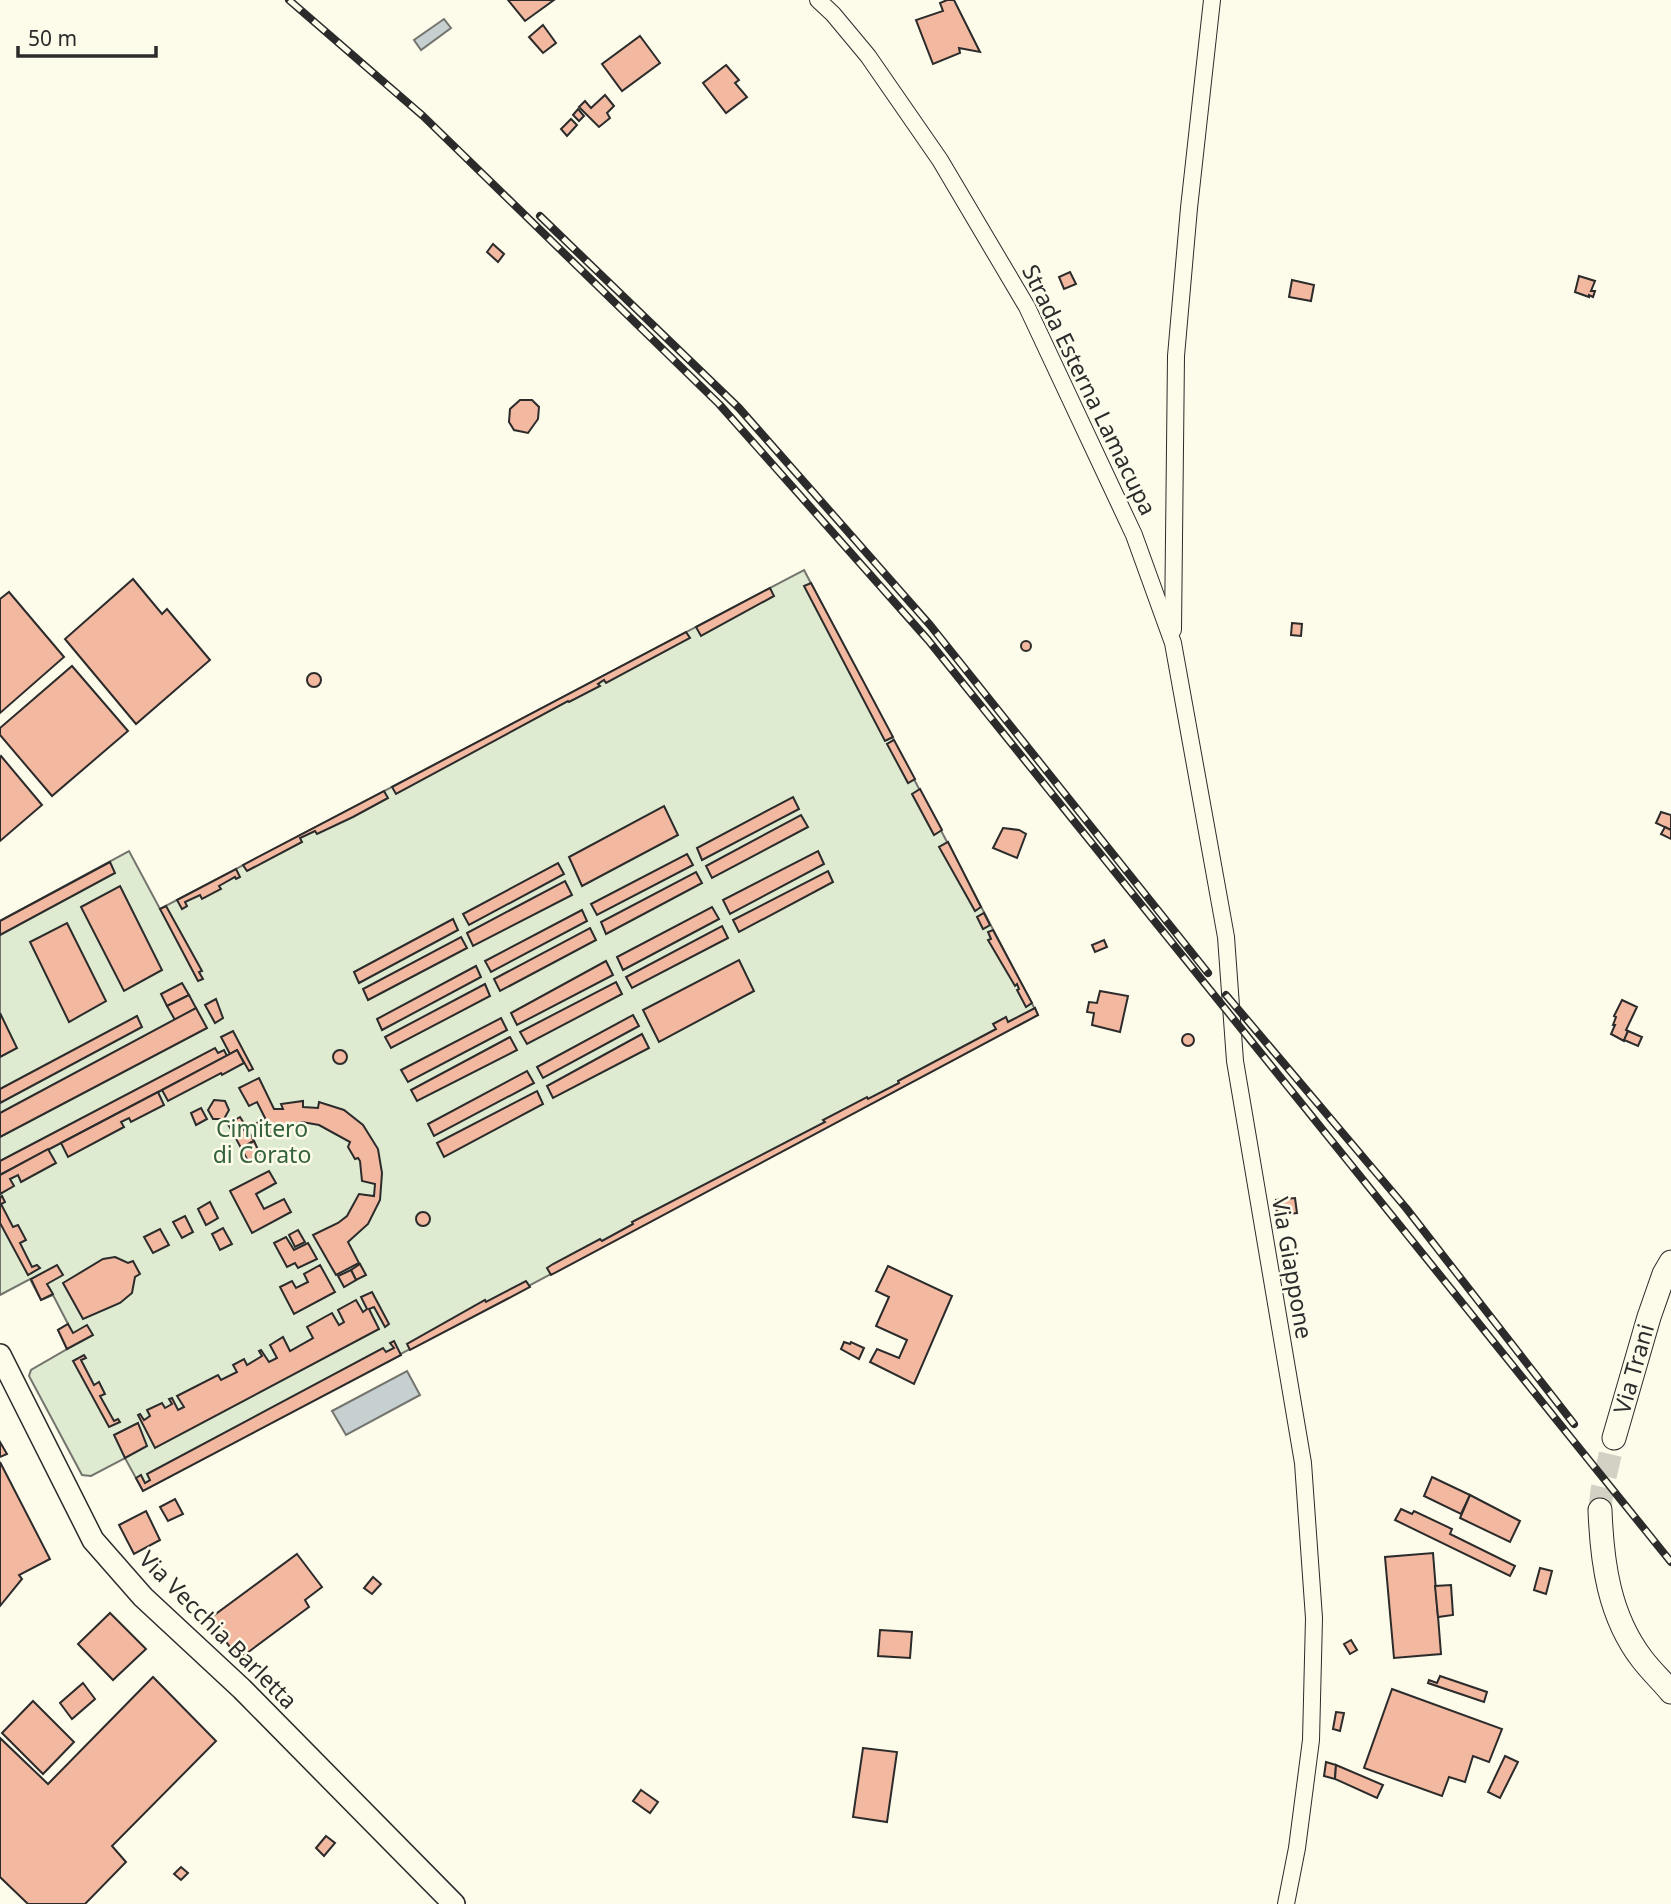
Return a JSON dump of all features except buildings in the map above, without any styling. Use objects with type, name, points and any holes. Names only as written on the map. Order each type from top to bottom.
[{"type":"main road","name":"Via Trani","points":[[1614,1438],[1649,1317],[1671,1262]]},
{"type":"main road","points":[[1600,1510],[1609,1590],[1621,1624],[1642,1658],[1671,1692]]},
{"type":"street","name":"Strada Esterna Lamacupa","points":[[818,0],[868,56],[940,160],[1027,307],[1134,535],[1173,643]]},
{"type":"street","points":[[1173,643],[1176,356],[1212,0]]},
{"type":"street","name":"Via Giappone","points":[[1173,643],[1226,937],[1235,1061],[1303,1463],[1314,1618],[1311,1740],[1297,1848],[1286,1904]]},
{"type":"street","name":"Via Vecchia Barletta","points":[[0,1355],[93,1540],[143,1597],[242,1689],[454,1904]]},
{"type":"green space","name":"Cimitero di Corato","points":[[804,570],[1038,1015],[143,1491],[125,1458],[91,1476],[82,1475],[29,1376],[31,1370],[67,1349],[58,1330],[68,1324],[53,1295],[41,1300],[30,1279],[0,1295],[0,921],[129,851],[160,909]]},
{"type":"shaded area","points":[[444,19],[451,28],[421,50],[414,40]]},
{"type":"shaded area","points":[[407,1371],[420,1395],[346,1435],[332,1411]]},
{"type":"tunnel","points":[[1600,1510],[1614,1438]]},
{"type":"railway","points":[[289,0],[423,116],[719,404],[928,640],[1671,1562]]},
{"type":"railway","points":[[540,216],[739,408],[930,625],[1208,973]]},
{"type":"railway","points":[[1226,995],[1406,1208],[1574,1424]]}]
